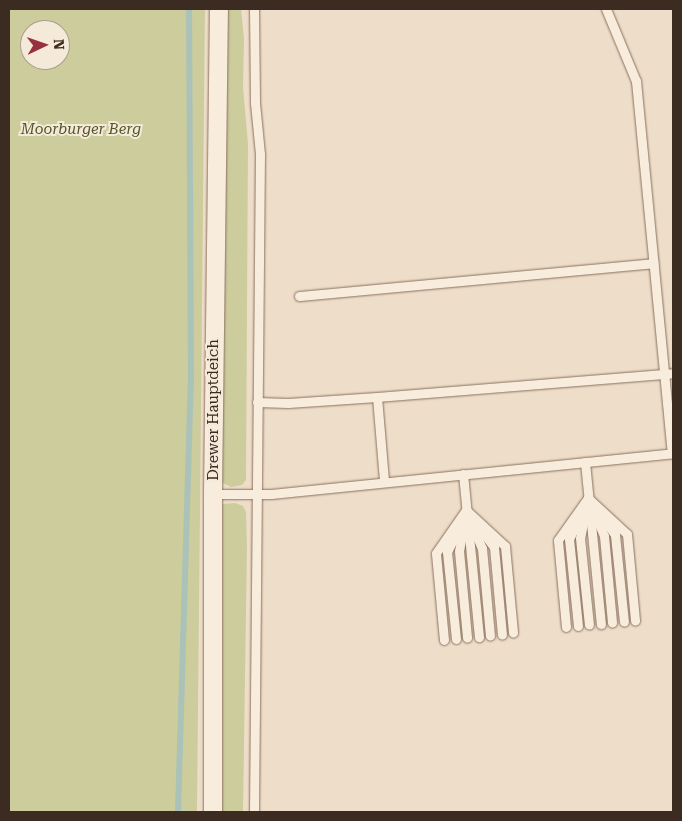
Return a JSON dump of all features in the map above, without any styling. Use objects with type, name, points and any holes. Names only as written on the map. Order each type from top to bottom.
[{"type":"street","name":"Drewer Hauptdeich","points":[[213,812],[213,494],[219,9]]},
{"type":"lane","points":[[254,9],[255,103],[260,154],[254,812]]},
{"type":"lane","points":[[213,494],[256,494],[673,453],[669,374],[654,263],[636,82],[606,9]]},
{"type":"lane","points":[[299,296],[654,263]]},
{"type":"lane","points":[[257,402],[288,403],[669,374]]},
{"type":"lane","points":[[376,397],[384,481]]},
{"type":"lane","points":[[584,462],[600,624]]},
{"type":"lane","points":[[463,474],[479,637]]},
{"type":"lane","points":[[588,498],[627,534],[635,621]]},
{"type":"lane","points":[[588,498],[615,535],[624,622]]},
{"type":"lane","points":[[588,498],[604,536],[612,623]]},
{"type":"lane","points":[[588,498],[580,538],[589,625]]},
{"type":"lane","points":[[578,626],[569,539],[588,498]]},
{"type":"lane","points":[[566,628],[558,540],[588,498]]},
{"type":"lane","points":[[466,510],[505,546],[513,633]]},
{"type":"lane","points":[[466,510],[494,548],[502,634]]},
{"type":"lane","points":[[466,510],[482,548],[490,636]]},
{"type":"lane","points":[[466,510],[459,551],[467,638]]},
{"type":"lane","points":[[456,639],[447,552],[466,510]]},
{"type":"lane","points":[[444,640],[436,553],[466,510]]},
{"type":"green space","name":"Moorburger Berg","points":[[9,9],[205,9],[197,812],[9,812]]},
{"type":"green space","points":[[225,9],[241,9],[244,39],[243,87],[248,144],[246,480],[242,485],[231,487],[221,482]]},
{"type":"green space","points":[[235,503],[243,506],[246,512],[247,546],[243,812],[218,812],[219,506]]},
{"type":"waterway","points":[[178,812],[191,384],[189,9]]}]
